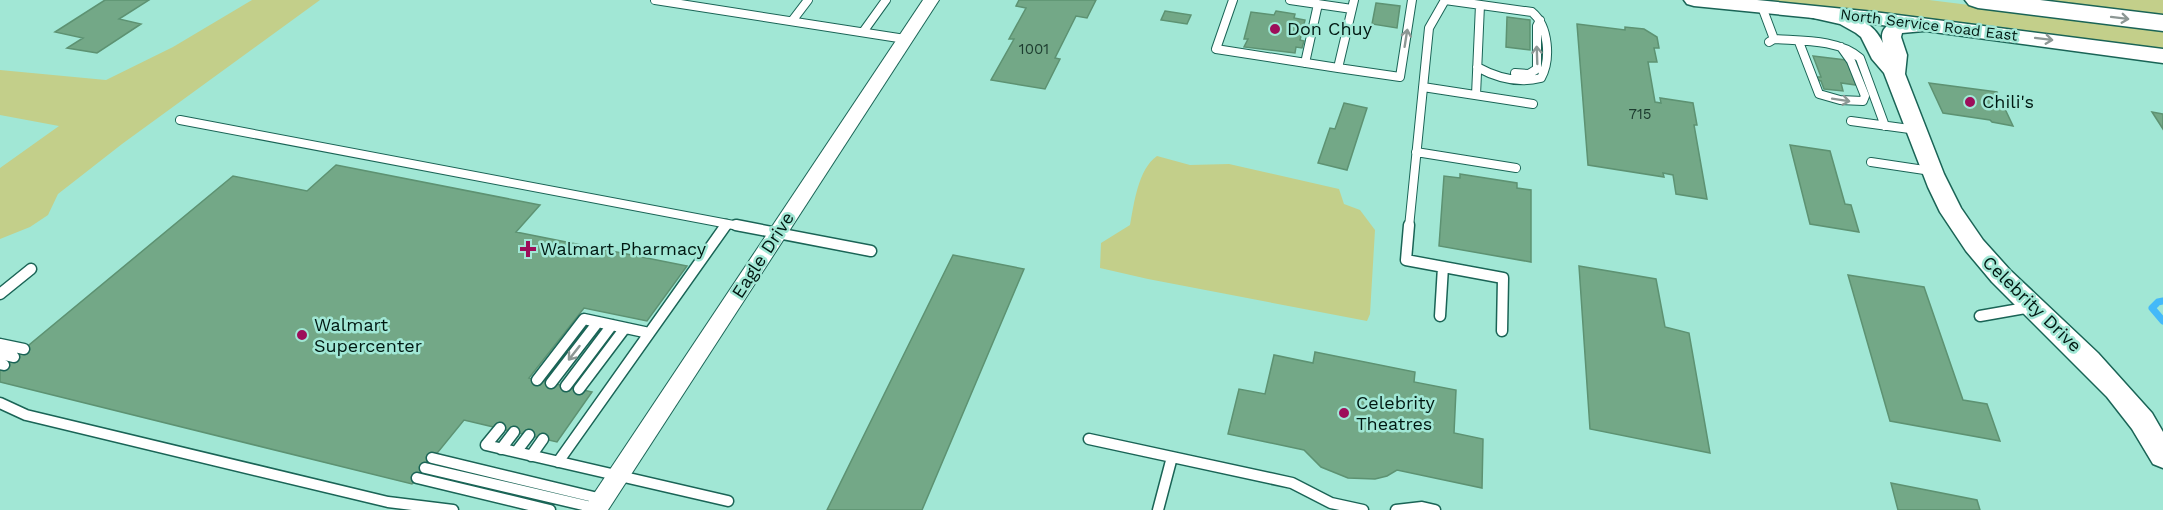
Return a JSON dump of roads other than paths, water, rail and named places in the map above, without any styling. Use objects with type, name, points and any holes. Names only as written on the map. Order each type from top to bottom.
[{"type":"highway","points":[[1978,0],[2163,23]]},
{"type":"main road","name":"North Service Road East","points":[[1694,0],[1935,26],[2163,56]]},
{"type":"street","name":"Eagle Drive","points":[[598,506],[931,0]]},
{"type":"street","points":[[1806,11],[1850,22],[1863,29],[1873,39],[1877,52],[1895,74]]},
{"type":"street","points":[[1895,74],[1897,55],[1891,37],[1893,30],[1901,26],[1935,26]]},
{"type":"street","name":"Celebrity Drive","points":[[1895,74],[1950,209],[1974,247],[2004,280],[2116,388],[2138,415],[2163,456]]},
{"type":"lane","points":[[655,0],[687,2],[905,39]]},
{"type":"lane","points":[[792,21],[808,0]]},
{"type":"lane","points":[[863,32],[886,0]]},
{"type":"lane","points":[[1233,0],[1216,49],[1400,77],[1412,0]]},
{"type":"lane","points":[[1290,0],[1352,9]]},
{"type":"lane","points":[[1338,68],[1354,0]]},
{"type":"lane","points":[[1477,66],[1492,75],[1527,81],[1541,78],[1546,69],[1545,27],[1537,14],[1445,0],[1429,28],[1406,260],[1503,278],[1502,331]]},
{"type":"lane","points":[[1305,63],[1318,4]]},
{"type":"lane","points":[[1476,95],[1480,5]]},
{"type":"lane","points":[[1762,7],[1772,40],[1852,50],[1860,58],[1885,126]]},
{"type":"lane","points":[[1799,42],[1819,94],[1835,100],[1863,101],[1865,96],[1851,60],[1840,47]]},
{"type":"lane","points":[[1423,87],[1533,104]]},
{"type":"lane","points":[[180,120],[871,251]]},
{"type":"lane","points":[[1851,121],[1917,130]]},
{"type":"lane","points":[[1416,152],[1516,168]]},
{"type":"lane","points":[[1871,162],[1933,171]]},
{"type":"lane","points":[[558,462],[727,224]]},
{"type":"lane","points":[[1440,316],[1443,267]]},
{"type":"lane","points":[[0,294],[31,269]]},
{"type":"lane","points":[[1980,316],[2033,307]]},
{"type":"lane","points":[[537,380],[584,320],[649,333]]},
{"type":"lane","points":[[551,383],[598,322]]},
{"type":"lane","points":[[566,386],[612,325]]},
{"type":"lane","points":[[579,389],[625,328]]},
{"type":"lane","points":[[0,344],[24,349]]},
{"type":"lane","points":[[0,354],[14,357]]},
{"type":"lane","points":[[0,404],[26,415],[388,502],[453,510]]},
{"type":"lane","points":[[500,428],[486,446],[728,501]]},
{"type":"lane","points":[[501,449],[514,432]]},
{"type":"lane","points":[[516,452],[529,435]]},
{"type":"lane","points":[[531,456],[543,439]]},
{"type":"lane","points":[[1089,439],[1292,483],[1331,503],[1364,510]]},
{"type":"lane","points":[[1158,510],[1173,457]]},
{"type":"lane","points":[[429,463],[598,506]]},
{"type":"lane","points":[[417,478],[550,510]]},
{"type":"lane","points":[[1396,510],[1422,507],[1435,510]]},
{"type":"waterway","points":[[2163,301],[2158,302],[2152,308],[2163,321]]},
{"type":"place","name":"Don Chuy","points":[[1275,29]]},
{"type":"place","name":"Chili's","points":[[1970,102]]},
{"type":"place","name":"Walmart Pharmacy","points":[[528,249]]},
{"type":"place","name":"Walmart Supercenter","points":[[302,335]]},
{"type":"place","name":"Celebrity Theatres","points":[[1344,413]]}]
